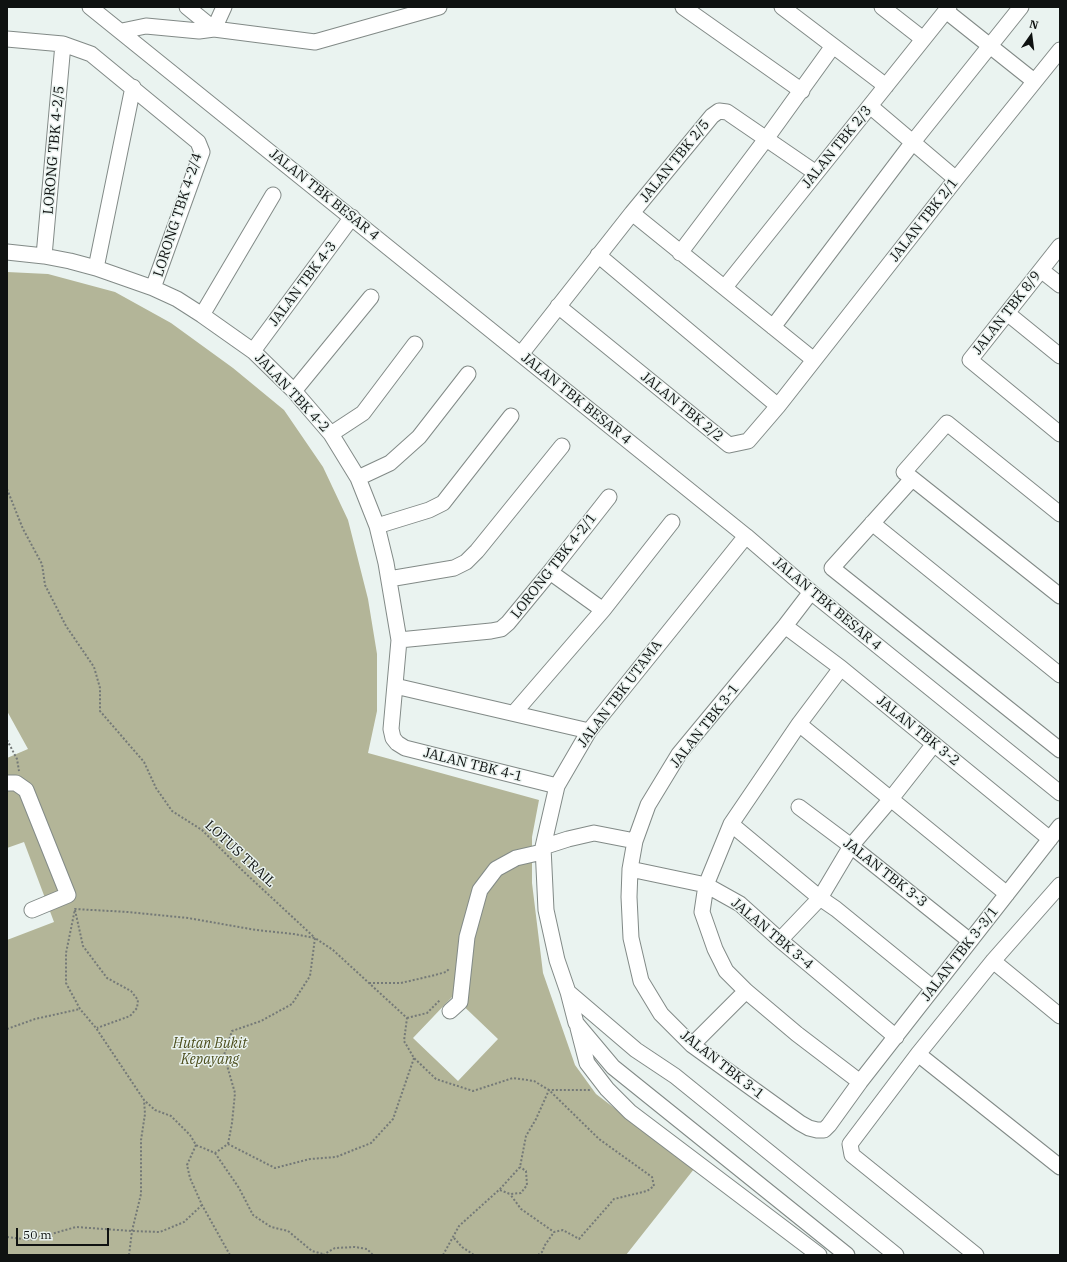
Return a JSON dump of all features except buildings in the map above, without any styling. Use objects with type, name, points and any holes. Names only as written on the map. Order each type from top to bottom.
[{"type":"street","name":"JALAN TBK BESAR 4","points":[[90,7],[122,31],[746,536],[811,592],[1060,793]]},
{"type":"street","points":[[187,7],[214,29]]},
{"type":"street","points":[[214,29],[224,7]]},
{"type":"street","points":[[122,31],[146,26],[199,31],[214,29],[315,42],[440,7]]},
{"type":"street","points":[[683,7],[802,91]]},
{"type":"street","points":[[782,7],[886,86]]},
{"type":"street","points":[[882,7],[924,39]]},
{"type":"street","points":[[773,327],[913,142],[1021,7]]},
{"type":"street","points":[[947,9],[1034,81]]},
{"type":"street","name":"JALAN TBK 2/3","points":[[725,287],[947,9]]},
{"type":"street","points":[[7,39],[63,44],[90,54],[133,87],[96,268]]},
{"type":"street","name":"LORONG TBK 4-2/5","points":[[44,256],[63,44]]},
{"type":"street","points":[[680,253],[802,91],[833,46]]},
{"type":"street","name":"JALAN TBK 2/1","points":[[814,360],[956,179],[1060,50]]},
{"type":"street","name":"LORONG TBK 4-2/4","points":[[133,87],[198,142],[202,152],[153,288]]},
{"type":"street","points":[[870,106],[956,179]]},
{"type":"street","name":"JALAN TBK 2/5","points":[[521,354],[598,255],[712,116],[719,111],[727,112],[766,139]]},
{"type":"street","points":[[766,139],[816,173]]},
{"type":"street","points":[[202,315],[273,195]]},
{"type":"street","points":[[632,213],[814,360]]},
{"type":"street","name":"JALAN TBK 4-3","points":[[253,351],[352,217]]},
{"type":"street","name":"JALAN TBK 8/9","points":[[1058,428],[970,360],[1060,246]]},
{"type":"street","name":"JALAN TBK 4-2","points":[[7,252],[44,256],[96,268],[153,288],[177,299],[253,351],[294,390],[331,434],[358,478],[377,526],[389,579],[399,640],[391,729],[393,738]]},
{"type":"street","points":[[598,255],[778,406]]},
{"type":"street","points":[[1041,270],[1060,285]]},
{"type":"street","points":[[294,390],[371,296]]},
{"type":"street","name":"JALAN TBK 2/2","points":[[558,306],[729,445],[748,441],[814,360]]},
{"type":"street","points":[[1007,313],[1060,356]]},
{"type":"street","points":[[331,434],[362,413],[415,344]]},
{"type":"street","points":[[358,478],[390,462],[419,437],[468,374]]},
{"type":"street","points":[[377,526],[429,510],[443,503],[511,416]]},
{"type":"street","points":[[1060,514],[947,423],[904,472],[1060,596]]},
{"type":"street","points":[[389,579],[454,568],[466,562],[477,552],[562,446]]},
{"type":"street","points":[[912,479],[832,568],[1060,750]]},
{"type":"street","name":"LORONG TBK 4-2/1","points":[[399,640],[501,629],[508,624],[609,497]]},
{"type":"street","points":[[514,713],[603,610],[672,522]]},
{"type":"street","points":[[872,523],[1060,675]]},
{"type":"street","name":"JALAN TBK UTAMA","points":[[746,536],[589,731],[557,786],[543,850],[546,910],[557,960],[568,992],[587,1063],[607,1089],[630,1112],[819,1255]]},
{"type":"street","points":[[550,572],[603,610]]},
{"type":"street","name":"JALAN TBK 3-1","points":[[811,592],[785,626],[679,754],[648,805],[635,841],[630,869],[629,897],[631,938],[641,981],[661,1014],[692,1045],[800,1123],[808,1128],[824,1130],[860,1082]]},
{"type":"street","name":"JALAN TBK 3-2","points":[[785,626],[841,668],[1050,839]]},
{"type":"street","points":[[841,668],[798,724],[731,824],[706,886],[702,912],[715,949],[726,971],[746,991],[797,1034],[860,1082]]},
{"type":"street","points":[[395,686],[589,731]]},
{"type":"street","points":[[798,724],[1007,894]]},
{"type":"street","name":"JALAN TBK 4-1","points":[[393,738],[397,743],[405,748],[557,786]]},
{"type":"street","points":[[780,940],[820,898],[851,846],[890,800],[934,744]]},
{"type":"street","points":[[14,784],[26,790],[68,895],[32,910]]},
{"type":"street","name":"JALAN TBK 3-3","points":[[799,807],[851,846],[970,941]]},
{"type":"street","points":[[731,824],[820,898],[836,909],[933,988]]},
{"type":"street","name":"JALAN TBK 3-3/1","points":[[860,1082],[1060,826]]},
{"type":"street","points":[[450,1011],[460,1002],[467,937],[480,890],[496,869],[516,858],[543,850],[568,839],[594,833],[635,841]]},
{"type":"street","name":"JALAN TBK 3-4","points":[[630,869],[706,886],[740,904],[780,940],[896,1037]]},
{"type":"street","points":[[976,1255],[852,1155],[850,1144],[918,1054],[993,961],[1060,884]]},
{"type":"street","points":[[993,961],[1060,1016]]},
{"type":"street","points":[[692,1045],[746,991]]},
{"type":"street","points":[[568,992],[636,1050],[675,1076],[896,1255]]},
{"type":"street","points":[[576,1023],[613,1066],[642,1092],[847,1255]]},
{"type":"street","points":[[918,1054],[1060,1167]]},
{"type":"path","name":"LOTUS TRAIL","points":[[7,489],[23,529],[42,564],[45,585],[66,626],[94,667],[100,688],[100,711],[144,762],[156,788],[172,811],[202,830],[243,871],[315,938],[332,950],[407,1018]]},
{"type":"path","points":[[7,740],[17,759],[14,784]]},
{"type":"path","points":[[68,895],[75,909],[83,946],[107,978],[131,991],[138,1000],[137,1008],[130,1016],[96,1028]]},
{"type":"path","points":[[75,909],[128,912],[188,918],[256,930],[315,938],[310,976],[292,1004],[261,1021],[232,1031],[224,1055],[235,1093],[232,1122],[228,1144],[215,1153]]},
{"type":"path","points":[[75,909],[66,953],[66,983],[80,1010],[96,1028],[144,1100],[155,1110],[171,1116],[190,1135],[196,1145],[215,1153],[235,1181],[253,1215],[271,1227],[288,1231],[312,1251],[323,1255],[335,1248],[355,1247],[367,1249],[373,1255]]},
{"type":"path","points":[[368,983],[401,984],[446,972],[465,958]]},
{"type":"path","points":[[444,997],[427,1013],[407,1018],[404,1041],[414,1058],[436,1079],[473,1092],[513,1078],[534,1081],[549,1090],[599,1139],[652,1177],[654,1186],[647,1191],[614,1199],[579,1239],[563,1230],[554,1232],[544,1245],[542,1252],[538,1255]]},
{"type":"path","points":[[7,1029],[36,1019],[80,1010]]},
{"type":"path","points":[[228,1144],[275,1168],[310,1159],[336,1157],[371,1143],[393,1119],[414,1058]]},
{"type":"path","points":[[549,1090],[607,1089]]},
{"type":"path","points":[[443,1255],[454,1238],[459,1226],[500,1189],[520,1167],[526,1136],[536,1119],[549,1090]]},
{"type":"path","points":[[129,1255],[132,1231],[141,1194],[141,1140],[145,1114],[144,1100]]},
{"type":"path","points":[[196,1145],[187,1165],[190,1178],[202,1205],[230,1255]]},
{"type":"path","points":[[510,1194],[522,1193],[527,1185],[526,1171],[520,1167]]},
{"type":"path","points":[[500,1189],[510,1194],[521,1209],[554,1232]]},
{"type":"path","points":[[7,1237],[30,1240],[76,1227],[160,1232],[184,1222],[202,1205]]},
{"type":"path","points":[[454,1238],[462,1247],[474,1255]]},
{"type":"green space","name":"Hutan Bukit Kepayang","points":[[7,272],[48,274],[115,292],[171,323],[233,368],[284,410],[323,467],[348,520],[368,599],[377,654],[377,711],[368,753],[539,800],[532,837],[532,883],[543,973],[575,1065],[596,1094],[694,1169],[626,1255],[7,1255],[7,940],[54,922],[24,842],[7,848],[7,758],[28,749],[7,711]],"holes":[[[453,996],[498,1039],[458,1081],[413,1038]]]}]
